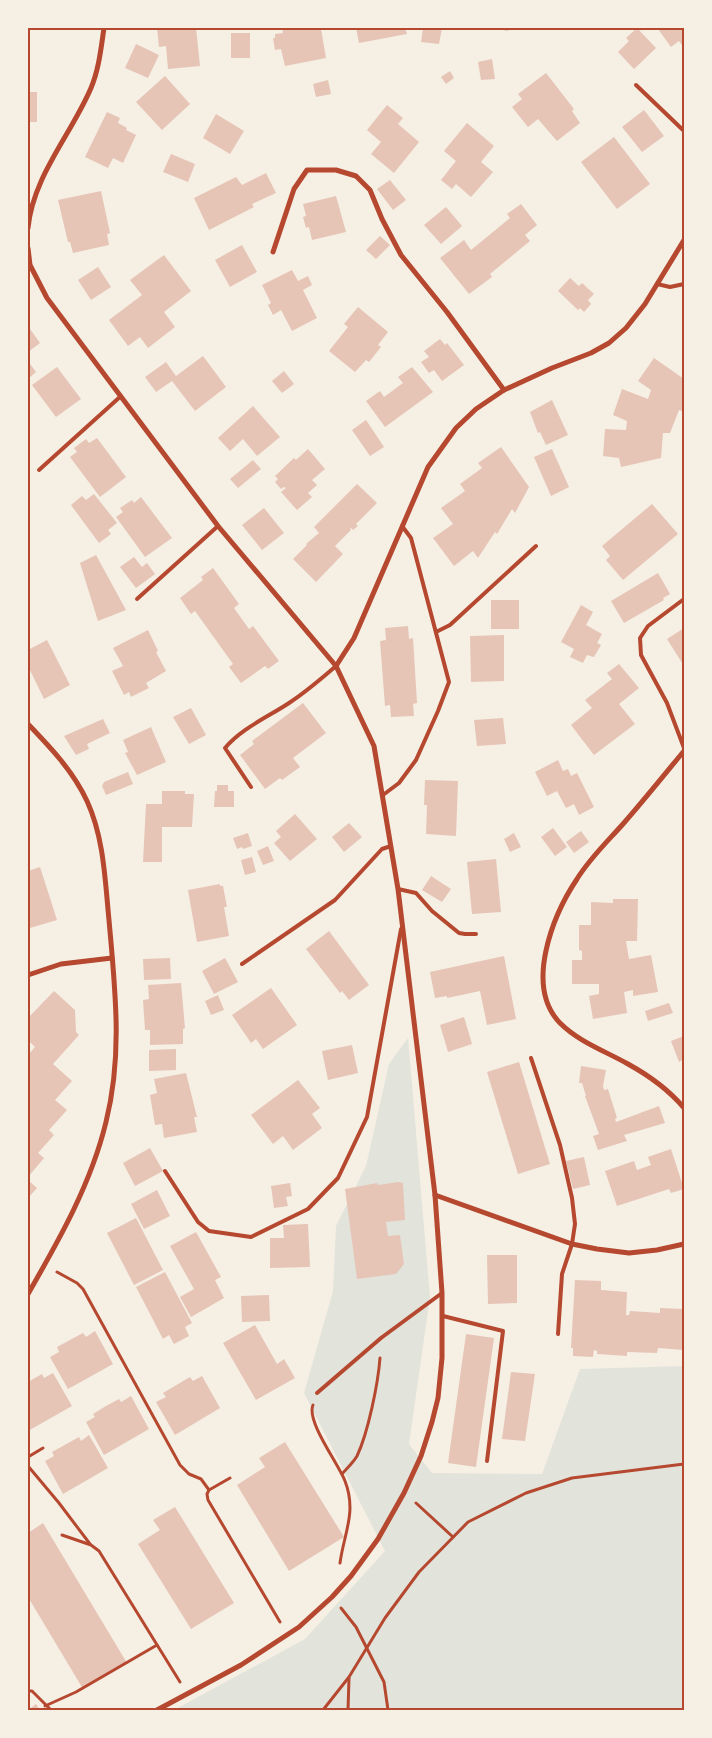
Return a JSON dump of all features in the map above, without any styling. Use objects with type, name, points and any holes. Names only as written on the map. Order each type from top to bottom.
[{"type":"street","points":[[28,228],[29,213],[41,180],[91,88],[99,60],[104,28]]},
{"type":"street","points":[[273,252],[294,189],[307,170],[336,170],[356,176],[370,190],[382,219],[401,255],[447,312],[504,390]]},
{"type":"street","points":[[336,666],[354,638],[428,467],[456,428],[476,409],[504,390],[591,353],[609,343],[626,328],[645,304],[684,240]]},
{"type":"street","points":[[28,248],[30,266],[47,298],[218,526],[336,666],[374,746],[398,889],[401,929],[435,1195],[443,1316],[442,1358],[438,1398],[421,1456],[404,1493],[378,1539],[356,1570],[332,1597],[306,1621],[241,1664],[156,1710]]},
{"type":"street","points":[[28,724],[71,772],[87,801],[101,844],[116,1004],[117,1052],[114,1084],[106,1123],[94,1160],[62,1234],[28,1294]]},
{"type":"street","points":[[684,750],[576,879],[564,902],[551,935],[544,957],[543,979],[547,1002],[559,1022],[577,1037],[637,1070],[673,1095],[684,1108]]},
{"type":"street","points":[[28,975],[61,964],[112,958]]},
{"type":"street","points":[[435,1195],[572,1244],[597,1249],[629,1252],[657,1250],[684,1244]]},
{"type":"lane","points":[[636,85],[684,131]]},
{"type":"lane","points":[[658,284],[670,287],[684,284]]},
{"type":"lane","points":[[39,470],[121,396]]},
{"type":"lane","points":[[137,599],[218,526]]},
{"type":"lane","points":[[383,795],[399,783],[416,760],[449,682],[410,538],[402,526]]},
{"type":"lane","points":[[436,632],[450,625],[536,546]]},
{"type":"lane","points":[[684,599],[648,626],[640,638],[640,655],[667,703],[684,750]]},
{"type":"lane","points":[[251,787],[225,748],[234,738],[292,702],[336,666]]},
{"type":"lane","points":[[242,964],[335,900],[382,849],[391,846]]},
{"type":"lane","points":[[398,889],[416,893],[432,911],[459,933],[476,934]]},
{"type":"lane","points":[[165,1171],[198,1222],[209,1231],[251,1237],[308,1209],[314,1203],[338,1178],[367,1117],[401,929]]},
{"type":"lane","points":[[530,1058],[560,1145],[572,1198],[575,1224],[572,1244],[562,1274],[558,1334]]},
{"type":"lane","points":[[317,1393],[381,1338],[442,1293]]},
{"type":"lane","points":[[443,1316],[503,1331],[487,1461]]},
{"type":"path","points":[[44,1265],[77,1283],[83,1290],[180,1465],[189,1474],[201,1479],[209,1490]]},
{"type":"path","points":[[342,1474],[356,1458],[364,1436],[379,1366],[381,1338]]},
{"type":"path","points":[[317,1393],[311,1410],[315,1425],[342,1474],[351,1501],[337,1591]]},
{"type":"path","points":[[28,1458],[43,1448]]},
{"type":"path","points":[[323,1710],[349,1677],[385,1618],[419,1572],[468,1522],[526,1493],[572,1478],[684,1464]]},
{"type":"path","points":[[28,1466],[91,1545],[99,1551],[188,1694]]},
{"type":"path","points":[[230,1478],[209,1490],[207,1494],[208,1500],[287,1635]]},
{"type":"path","points":[[404,1493],[453,1537]]},
{"type":"path","points":[[62,1535],[91,1545]]},
{"type":"path","points":[[332,1597],[356,1627],[367,1647],[384,1682],[388,1710]]},
{"type":"path","points":[[45,1706],[76,1692],[157,1645]]},
{"type":"path","points":[[348,1710],[349,1677]]},
{"type":"path","points":[[28,1691],[32,1691],[51,1710]]},
{"type":"shaded area","points":[[408,1038],[430,1297],[409,1444],[432,1473],[542,1474],[580,1369],[684,1366],[684,1710],[174,1710],[305,1639],[385,1551],[304,1393],[333,1291],[336,1226],[366,1166],[389,1064]]},
{"type":"building","points":[[157,28],[196,28],[200,66],[168,69],[166,46],[159,47]]},
{"type":"building","points":[[282,28],[321,29],[326,58],[285,66],[281,49],[275,50],[273,38],[275,38],[275,34],[283,33]]},
{"type":"building","points":[[356,28],[405,28],[407,34],[359,43]]},
{"type":"building","points":[[423,28],[442,28],[439,44],[421,42]]},
{"type":"building","points":[[504,28],[520,28],[505,31]]},
{"type":"building","points":[[637,28],[656,48],[634,69],[618,52],[629,41],[626,38]]},
{"type":"building","points":[[659,28],[684,28],[684,48],[679,41],[671,47]]},
{"type":"building","points":[[231,33],[250,33],[250,58],[231,58]]},
{"type":"building","points":[[136,44],[159,55],[148,78],[125,68]]},
{"type":"building","points":[[492,59],[495,79],[481,80],[478,62]]},
{"type":"building","points":[[450,71],[454,78],[446,84],[441,77]]},
{"type":"building","points":[[546,73],[574,109],[572,111],[580,123],[557,141],[538,119],[528,127],[512,107],[522,99],[518,94]]},
{"type":"building","points":[[165,76],[190,104],[162,130],[136,102]]},
{"type":"building","points":[[328,80],[331,94],[316,97],[313,84]]},
{"type":"building","points":[[28,92],[37,92],[37,122],[28,122]]},
{"type":"building","points":[[387,105],[403,118],[398,124],[419,142],[394,173],[371,154],[381,142],[367,130]]},
{"type":"building","points":[[644,110],[664,136],[642,152],[622,127]]},
{"type":"building","points":[[107,112],[120,118],[118,123],[136,135],[123,163],[113,158],[108,168],[85,157]]},
{"type":"building","points":[[216,114],[244,131],[230,154],[203,138]]},
{"type":"building","points":[[467,123],[494,146],[481,162],[493,172],[471,197],[456,184],[452,189],[441,180],[456,161],[444,151]]},
{"type":"building","points":[[614,137],[650,184],[617,209],[581,162]]},
{"type":"building","points":[[171,154],[195,164],[188,182],[163,172]]},
{"type":"building","points":[[266,173],[276,193],[252,204],[254,207],[209,230],[194,198],[236,177],[242,185]]},
{"type":"building","points":[[390,180],[406,200],[393,210],[377,189]]},
{"type":"building","points":[[101,191],[110,233],[107,234],[109,245],[73,253],[70,242],[68,242],[58,200]]},
{"type":"building","points":[[336,196],[346,232],[312,240],[309,227],[306,228],[303,217],[306,216],[303,204]]},
{"type":"building","points":[[521,204],[537,225],[525,235],[530,241],[490,274],[492,277],[469,294],[440,258],[464,240],[471,250],[510,218],[507,214]]},
{"type":"building","points":[[446,207],[462,226],[441,244],[424,225]]},
{"type":"building","points":[[380,236],[390,245],[376,259],[366,250]]},
{"type":"building","points":[[242,245],[257,272],[230,287],[215,260]]},
{"type":"building","points":[[164,255],[191,291],[164,312],[175,327],[148,348],[140,337],[128,346],[109,320],[142,295],[130,280]]},
{"type":"building","points":[[98,267],[111,287],[91,300],[78,280]]},
{"type":"building","points":[[292,270],[298,281],[308,276],[312,285],[303,290],[317,318],[292,331],[281,310],[273,315],[268,305],[271,303],[262,285]]},
{"type":"building","points":[[570,278],[579,286],[582,283],[594,294],[588,300],[591,304],[584,312],[580,308],[578,310],[558,291]]},
{"type":"building","points":[[358,307],[388,332],[378,345],[381,347],[369,362],[366,360],[355,372],[329,351],[348,327],[344,324]]},
{"type":"building","points":[[28,326],[40,343],[28,352]]},
{"type":"building","points":[[440,339],[445,345],[447,343],[464,365],[442,381],[434,370],[429,373],[421,362],[429,357],[424,351]]},
{"type":"building","points":[[203,356],[226,387],[195,411],[172,381],[156,392],[145,377],[166,362],[176,376]]},
{"type":"building","points":[[654,358],[684,379],[684,412],[679,410],[670,433],[663,433],[661,458],[621,467],[619,458],[603,456],[605,429],[626,430],[627,421],[613,415],[622,389],[648,399],[651,390],[638,381]]},
{"type":"building","points":[[28,361],[36,372],[28,379]]},
{"type":"building","points":[[57,367],[81,399],[56,417],[32,385]]},
{"type":"building","points":[[412,367],[433,392],[385,427],[366,401],[380,391],[384,397],[403,383],[398,377]]},
{"type":"building","points":[[284,371],[294,384],[282,393],[272,381]]},
{"type":"building","points":[[552,400],[568,435],[546,445],[540,432],[538,433],[530,412]]},
{"type":"building","points":[[253,406],[280,437],[257,456],[243,439],[230,451],[218,438]]},
{"type":"building","points":[[366,420],[384,447],[370,456],[352,430]]},
{"type":"building","points":[[97,438],[126,477],[100,497],[70,457],[77,452],[74,448],[86,439],[89,443]]},
{"type":"building","points":[[501,447],[529,487],[515,513],[512,509],[497,534],[495,532],[478,558],[473,551],[454,566],[433,538],[453,524],[441,508],[465,491],[460,484],[482,468],[478,463]]},
{"type":"building","points":[[308,449],[325,469],[312,480],[317,485],[308,493],[312,497],[297,510],[281,492],[286,488],[281,489],[275,482],[278,479],[275,476],[294,458],[296,460]]},
{"type":"building","points":[[552,449],[569,487],[551,496],[534,457]]},
{"type":"building","points":[[253,460],[261,469],[238,488],[230,479]]},
{"type":"building","points":[[357,484],[377,503],[356,524],[358,526],[353,530],[351,528],[335,546],[343,554],[316,582],[293,559],[319,533],[314,527]]},
{"type":"building","points":[[94,494],[117,523],[108,530],[111,534],[99,543],[71,505],[82,496],[86,500]]},
{"type":"building","points":[[141,497],[172,538],[145,557],[116,517],[123,512],[120,508],[132,500],[134,503]]},
{"type":"building","points":[[652,504],[678,534],[623,580],[606,560],[610,556],[602,546]]},
{"type":"building","points":[[264,508],[284,533],[262,550],[242,525]]},
{"type":"building","points":[[96,555],[126,610],[98,621],[80,563]]},
{"type":"building","points":[[134,557],[142,567],[147,563],[155,574],[136,588],[120,567]]},
{"type":"building","points":[[213,568],[239,604],[234,608],[249,629],[253,626],[279,661],[268,669],[265,666],[241,683],[229,667],[233,664],[195,611],[191,614],[180,598],[203,580],[201,577]]},
{"type":"building","points":[[658,573],[670,594],[663,598],[664,600],[624,623],[611,601]]},
{"type":"building","points":[[491,600],[519,600],[519,629],[491,629]]},
{"type":"building","points":[[581,605],[593,612],[586,625],[602,634],[597,643],[601,645],[594,657],[587,655],[583,663],[570,657],[574,649],[561,642]]},
{"type":"building","points":[[408,626],[409,639],[413,638],[417,703],[413,704],[414,716],[391,717],[390,705],[385,706],[380,641],[386,640],[385,628]]},
{"type":"building","points":[[684,628],[684,666],[667,639]]},
{"type":"building","points":[[148,630],[158,651],[156,652],[166,671],[146,683],[149,688],[131,697],[129,692],[124,695],[112,671],[123,666],[113,648]]},
{"type":"building","points":[[504,635],[504,681],[471,682],[470,636]]},
{"type":"building","points":[[47,640],[70,685],[44,699],[28,666],[28,650]]},
{"type":"building","points":[[619,664],[639,688],[619,704],[635,724],[594,755],[571,725],[592,708],[585,700],[612,679],[607,673]]},
{"type":"building","points":[[303,703],[326,733],[293,758],[300,767],[265,789],[240,755],[254,744],[252,741]]},
{"type":"building","points":[[191,708],[206,735],[189,744],[173,717]]},
{"type":"building","points":[[503,718],[506,744],[477,746],[474,720]]},
{"type":"building","points":[[103,719],[110,733],[87,744],[89,749],[76,755],[64,736]]},
{"type":"building","points":[[151,727],[166,762],[137,775],[125,753],[128,752],[123,740]]},
{"type":"building","points":[[558,760],[563,771],[568,769],[571,776],[577,773],[594,807],[579,815],[574,804],[566,808],[557,791],[547,796],[535,772]]},
{"type":"building","points":[[128,772],[133,784],[106,795],[102,786],[104,782]]},
{"type":"building","points":[[425,780],[458,781],[456,836],[426,834],[427,805],[424,805]]},
{"type":"building","points":[[217,785],[228,785],[228,791],[234,791],[234,807],[214,807]]},
{"type":"building","points":[[162,791],[185,791],[185,794],[194,794],[192,827],[162,827],[162,862],[143,862],[146,804],[162,804]]},
{"type":"building","points":[[295,814],[317,839],[290,861],[274,843],[281,837],[276,831]]},
{"type":"building","points":[[349,823],[362,837],[344,852],[332,837]]},
{"type":"building","points":[[553,828],[567,847],[555,856],[541,837]]},
{"type":"building","points":[[581,831],[589,842],[574,853],[566,842]]},
{"type":"building","points":[[248,833],[252,846],[237,849],[233,838]]},
{"type":"building","points":[[514,833],[521,847],[510,852],[504,839]]},
{"type":"building","points":[[268,846],[274,861],[263,865],[257,851]]},
{"type":"building","points":[[252,857],[256,872],[245,875],[241,860]]},
{"type":"building","points":[[496,859],[501,912],[472,914],[467,862]]},
{"type":"building","points":[[40,867],[57,920],[30,928],[28,920],[28,871]]},
{"type":"building","points":[[431,876],[451,889],[442,902],[422,890]]},
{"type":"building","points":[[220,884],[220,886],[223,886],[227,907],[224,907],[229,936],[197,942],[188,890]]},
{"type":"building","points":[[613,899],[638,899],[637,941],[626,941],[629,959],[651,955],[658,992],[633,996],[633,990],[624,992],[627,1013],[593,1019],[589,996],[599,994],[599,984],[572,984],[572,960],[582,960],[582,951],[579,950],[579,925],[591,925],[591,902],[613,903]]},
{"type":"building","points":[[329,931],[369,985],[349,1000],[342,991],[340,993],[306,949]]},
{"type":"building","points":[[504,956],[516,1019],[487,1025],[480,991],[447,998],[447,996],[435,998],[430,972]]},
{"type":"building","points":[[170,958],[171,979],[144,980],[143,959]]},
{"type":"building","points":[[225,958],[238,982],[214,994],[202,971]]},
{"type":"building","points":[[181,983],[185,1028],[183,1029],[183,1044],[150,1045],[150,1030],[145,1030],[143,1000],[149,999],[148,985]]},
{"type":"building","points":[[271,988],[297,1025],[263,1049],[256,1039],[251,1043],[232,1015]]},
{"type":"building","points":[[54,991],[75,1010],[76,1032],[79,1035],[53,1064],[72,1081],[55,1100],[67,1110],[49,1130],[54,1135],[38,1153],[44,1158],[28,1177],[28,1055],[35,1047],[28,1040],[28,1018]]},
{"type":"building","points":[[218,995],[224,1010],[211,1015],[205,1001]]},
{"type":"building","points":[[669,1003],[673,1013],[648,1021],[645,1011]]},
{"type":"building","points":[[464,1017],[472,1044],[448,1052],[440,1025]]},
{"type":"building","points":[[684,1036],[684,1059],[679,1062],[671,1041]]},
{"type":"building","points":[[352,1045],[358,1073],[328,1080],[322,1051]]},
{"type":"building","points":[[176,1049],[176,1070],[149,1071],[149,1050]]},
{"type":"building","points":[[519,1062],[550,1164],[518,1174],[487,1072]]},
{"type":"building","points":[[581,1066],[606,1070],[603,1086],[604,1090],[608,1089],[617,1118],[615,1119],[616,1122],[659,1106],[665,1123],[624,1135],[627,1141],[598,1150],[593,1136],[599,1134],[582,1083],[579,1083]]},
{"type":"building","points":[[186,1073],[197,1117],[194,1117],[197,1132],[164,1138],[162,1124],[155,1125],[150,1095],[157,1093],[154,1079]]},
{"type":"building","points":[[298,1080],[320,1108],[312,1114],[322,1128],[293,1150],[283,1136],[273,1144],[251,1115]]},
{"type":"building","points":[[150,1148],[163,1171],[135,1186],[123,1163]]},
{"type":"building","points":[[671,1149],[684,1189],[671,1193],[669,1189],[617,1206],[605,1171],[634,1161],[637,1170],[651,1165],[648,1157]]},
{"type":"building","points":[[584,1157],[590,1185],[573,1189],[566,1161]]},
{"type":"building","points":[[28,1180],[37,1188],[28,1198]]},
{"type":"building","points":[[290,1183],[292,1196],[286,1197],[288,1206],[274,1208],[271,1186]]},
{"type":"building","points":[[377,1183],[378,1185],[403,1183],[405,1220],[386,1222],[388,1236],[400,1235],[404,1264],[396,1274],[357,1279],[345,1189]]},
{"type":"building","points":[[157,1190],[170,1216],[144,1229],[131,1204]]},
{"type":"building","points":[[136,1218],[163,1270],[134,1285],[107,1233]]},
{"type":"building","points":[[308,1224],[310,1267],[270,1268],[270,1238],[284,1238],[283,1225]]},
{"type":"building","points":[[196,1232],[221,1277],[215,1280],[224,1298],[191,1317],[180,1297],[194,1289],[170,1246]]},
{"type":"building","points":[[487,1255],[517,1255],[517,1303],[488,1304]]},
{"type":"building","points":[[165,1272],[192,1323],[185,1327],[189,1336],[174,1344],[169,1335],[163,1339],[136,1287]]},
{"type":"building","points":[[575,1280],[601,1281],[601,1290],[627,1292],[626,1315],[629,1315],[630,1311],[660,1313],[660,1308],[684,1309],[684,1350],[658,1348],[657,1353],[627,1352],[627,1356],[597,1354],[597,1351],[594,1350],[593,1357],[573,1356],[573,1348],[571,1348]]},
{"type":"building","points":[[269,1295],[270,1321],[242,1322],[241,1296]]},
{"type":"building","points":[[255,1325],[277,1364],[284,1359],[295,1378],[256,1400],[223,1343]]},
{"type":"building","points":[[95,1331],[113,1364],[68,1389],[50,1357],[59,1352],[57,1347],[83,1333],[86,1337]]},
{"type":"building","points":[[466,1334],[494,1338],[476,1467],[448,1463]]},
{"type":"building","points":[[511,1372],[535,1374],[525,1441],[502,1439]]},
{"type":"building","points":[[53,1373],[72,1406],[28,1431],[28,1382],[42,1374],[44,1378]]},
{"type":"building","points":[[202,1376],[220,1408],[175,1435],[156,1402],[166,1397],[163,1393],[190,1377],[193,1381]]},
{"type":"building","points":[[131,1396],[149,1429],[104,1455],[86,1422],[95,1417],[93,1414],[106,1406],[119,1399],[121,1402]]},
{"type":"building","points":[[89,1435],[108,1468],[63,1494],[45,1461],[54,1456],[52,1452],[79,1437],[81,1441]]},
{"type":"building","points":[[285,1442],[344,1537],[289,1571],[237,1485],[265,1467],[259,1458]]},
{"type":"building","points":[[175,1507],[234,1603],[191,1629],[138,1544],[160,1530],[153,1520]]},
{"type":"building","points":[[43,1523],[127,1663],[83,1689],[28,1597],[28,1533]]},
{"type":"building","points":[[36,1704],[40,1710],[28,1710]]}]
